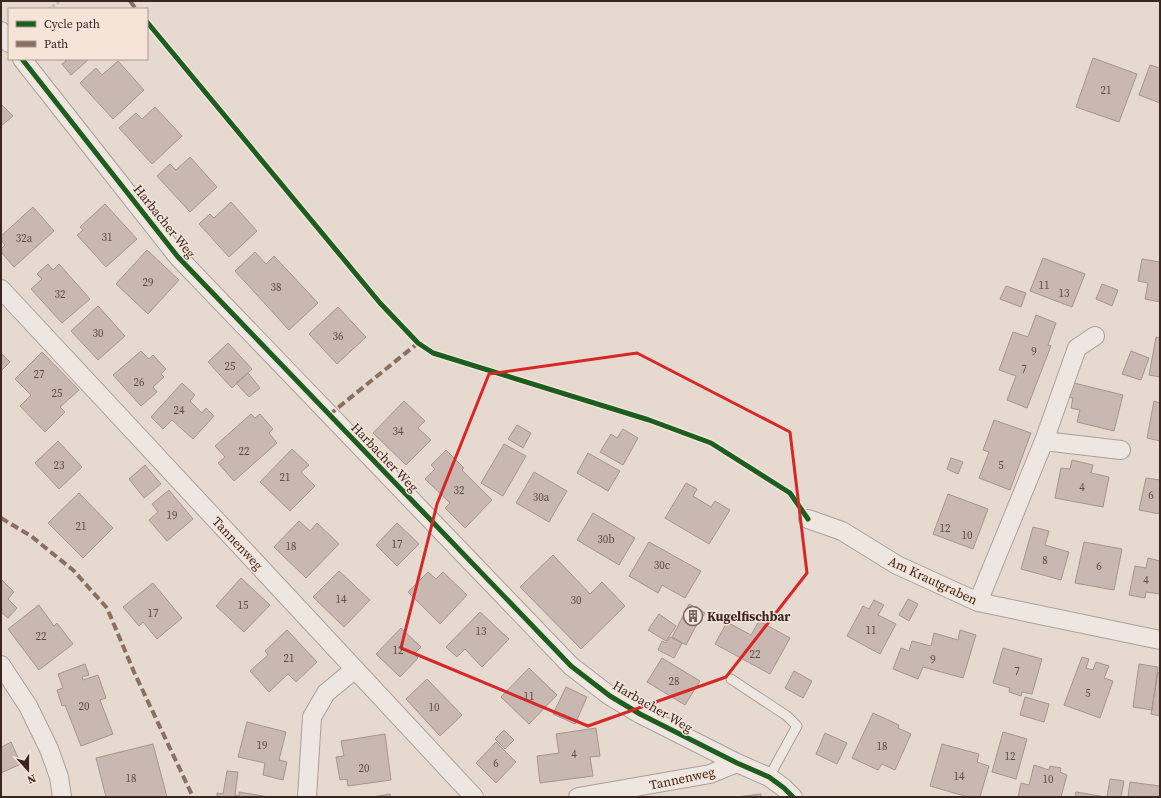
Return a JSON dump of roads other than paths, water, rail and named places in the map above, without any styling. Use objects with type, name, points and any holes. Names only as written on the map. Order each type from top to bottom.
[{"type":"street","name":"Harbacher Weg","points":[[23,60],[178,256],[571,666],[610,696],[640,714],[737,763],[769,777],[793,797]]},
{"type":"street","name":"Tannenweg","points":[[1,289],[474,797]]},
{"type":"street","points":[[978,602],[1044,441],[1077,348],[1095,336]]},
{"type":"street","points":[[1044,441],[1122,450]]},
{"type":"street","name":"Am Krautgraben","points":[[808,519],[842,531],[897,565],[978,602],[1160,640]]},
{"type":"street","points":[[1,665],[28,706],[49,749],[59,777],[62,797]]},
{"type":"street","points":[[308,797],[312,717],[326,693],[355,669]]},
{"type":"street","name":"Tannenweg","points":[[578,797],[710,774],[737,763]]},
{"type":"lane","points":[[731,679],[787,716],[797,726],[769,777]]},
{"type":"place","name":"Kugelfischbar","points":[[693,616]]}]
